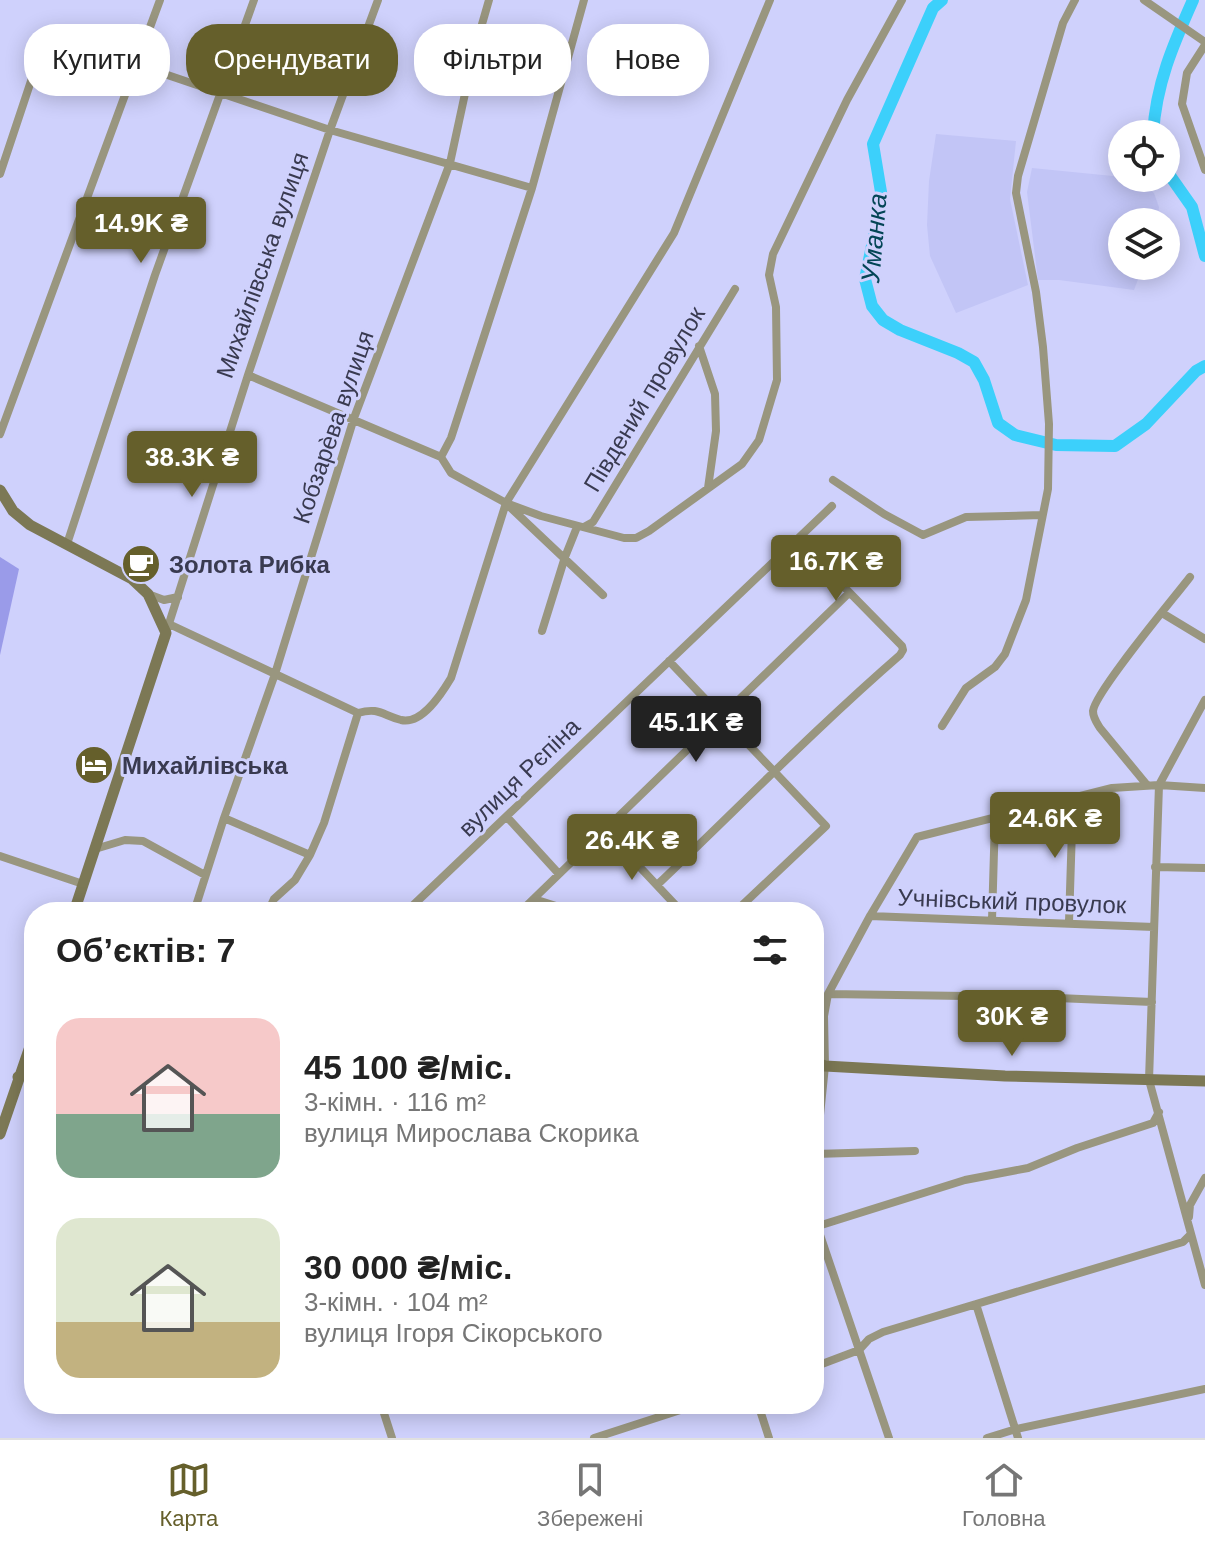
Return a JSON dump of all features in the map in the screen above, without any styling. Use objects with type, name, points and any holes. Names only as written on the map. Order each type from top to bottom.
[{"type":"main road","points":[[2,496],[13,511],[30,525],[132,579],[148,594],[168,629]]},
{"type":"main road","name":"Михайлівська вулиця","points":[[77,902],[168,629]]},
{"type":"main road","points":[[0,1134],[24,1062]]},
{"type":"main road","points":[[824,1064],[1005,1076],[1205,1081]]},
{"type":"main road","points":[[18,1078],[24,1073]]},
{"type":"street","points":[[152,24],[160,0]]},
{"type":"street","points":[[245,24],[254,0]]},
{"type":"street","name":"Михайлівська вулиця","points":[[168,629],[248,375],[330,130],[378,0]]},
{"type":"street","name":"Кобзарèва вулиця","points":[[197,902],[275,674],[354,418],[450,163],[474,52],[489,0]]},
{"type":"street","points":[[168,629],[358,713],[371,709],[409,721],[417,719],[442,694],[451,678],[506,503],[674,233],[770,0]]},
{"type":"street","points":[[248,375],[441,457],[451,473],[506,503],[624,538],[636,538],[649,531],[742,464],[759,440],[777,380],[776,307],[769,275],[780,235],[902,0]]},
{"type":"street","points":[[942,726],[966,688],[995,667],[1005,654],[1026,600],[1048,489],[1049,424],[1036,292],[1016,193],[1018,176],[1063,23],[1075,0]]},
{"type":"street","points":[[1144,0],[1205,44],[1187,73],[1182,104],[1205,170]]},
{"type":"street","points":[[441,457],[451,438],[532,188],[581,2]]},
{"type":"street","points":[[0,174],[27,96]]},
{"type":"street","points":[[0,434],[126,96]]},
{"type":"street","points":[[67,544],[155,275],[220,96]]},
{"type":"street","points":[[230,96],[330,130],[532,188]]},
{"type":"street","name":"Південий провулок","points":[[542,631],[565,557],[580,527],[593,522],[735,289]]},
{"type":"street","points":[[699,346],[715,394],[716,431],[708,488]]},
{"type":"street","points":[[833,480],[884,514],[923,535],[966,517],[1042,515]]},
{"type":"street","points":[[506,503],[603,595]]},
{"type":"street","name":"вулиця Рєпіна","points":[[417,902],[832,506]]},
{"type":"street","points":[[657,885],[830,716],[903,650],[797,539]]},
{"type":"street","points":[[1147,785],[1094,719],[1093,709],[1120,668],[1190,577]]},
{"type":"street","points":[[531,902],[849,593]]},
{"type":"street","points":[[148,594],[164,600],[178,597]]},
{"type":"street","points":[[1162,613],[1205,639]]},
{"type":"street","points":[[669,661],[826,826],[746,902]]},
{"type":"street","points":[[1205,700],[1159,785],[1149,1080],[1205,1285]]},
{"type":"street","points":[[273,902],[295,880],[310,855],[337,786],[358,713]]},
{"type":"street","points":[[824,1016],[828,994],[870,916],[920,836],[1112,788],[1159,785],[1205,788]]},
{"type":"street","points":[[1069,922],[1073,798]]},
{"type":"street","points":[[507,817],[559,874]]},
{"type":"street","points":[[992,920],[995,817]]},
{"type":"street","points":[[224,818],[310,855]]},
{"type":"street","points":[[605,830],[673,902]]},
{"type":"street","points":[[95,849],[125,840],[143,841],[205,875]]},
{"type":"street","points":[[0,856],[83,884]]},
{"type":"street","points":[[1155,867],[1205,868]]},
{"type":"street","points":[[534,899],[543,902]]},
{"type":"street","name":"Учнівський провулок","points":[[870,916],[1154,927]]},
{"type":"street","points":[[828,994],[1152,1002]]},
{"type":"street","points":[[824,1224],[965,1180],[1028,1168],[1153,1123],[1159,1112]]},
{"type":"street","points":[[824,1154],[915,1151]]},
{"type":"street","points":[[1188,1222],[1190,1205],[1205,1178]]},
{"type":"street","points":[[824,1363],[859,1350],[869,1339],[883,1332],[1183,1242],[1191,1234]]},
{"type":"street","points":[[824,1258],[889,1438]]},
{"type":"street","points":[[976,1304],[1017,1434]]},
{"type":"street","points":[[987,1438],[1017,1434],[1205,1389]]},
{"type":"street","points":[[384,1414],[392,1438]]},
{"type":"street","points":[[594,1438],[668,1414]]},
{"type":"street","points":[[761,1414],[769,1438]]},
{"type":"shaded area","points":[[936,134],[1016,141],[1010,199],[1028,285],[956,313],[930,256],[927,225],[929,181]]},
{"type":"shaded area","points":[[1032,168],[1108,176],[1108,192],[1154,193],[1159,208],[1108,208],[1108,280],[1138,280],[1134,290],[1038,280],[1027,192]]},
{"type":"shaded area","points":[[0,557],[19,569],[0,655]]},
{"type":"waterway","name":"Уманка","points":[[942,0],[933,8],[873,144],[882,198],[865,279],[872,306],[883,320],[900,330],[974,362],[984,380],[998,423],[1015,435],[1056,445],[1115,446],[1146,424],[1196,371],[1205,366]]},
{"type":"waterway","name":"Уманка","points":[[1155,120],[1172,49],[1193,0]]},
{"type":"waterway","name":"Уманка","points":[[1180,190],[1192,207],[1205,256]]},
{"type":"place","name":"Золота Рибка","points":[[141,564]]},
{"type":"place","name":"Михайлівська","points":[[94,765]]}]
